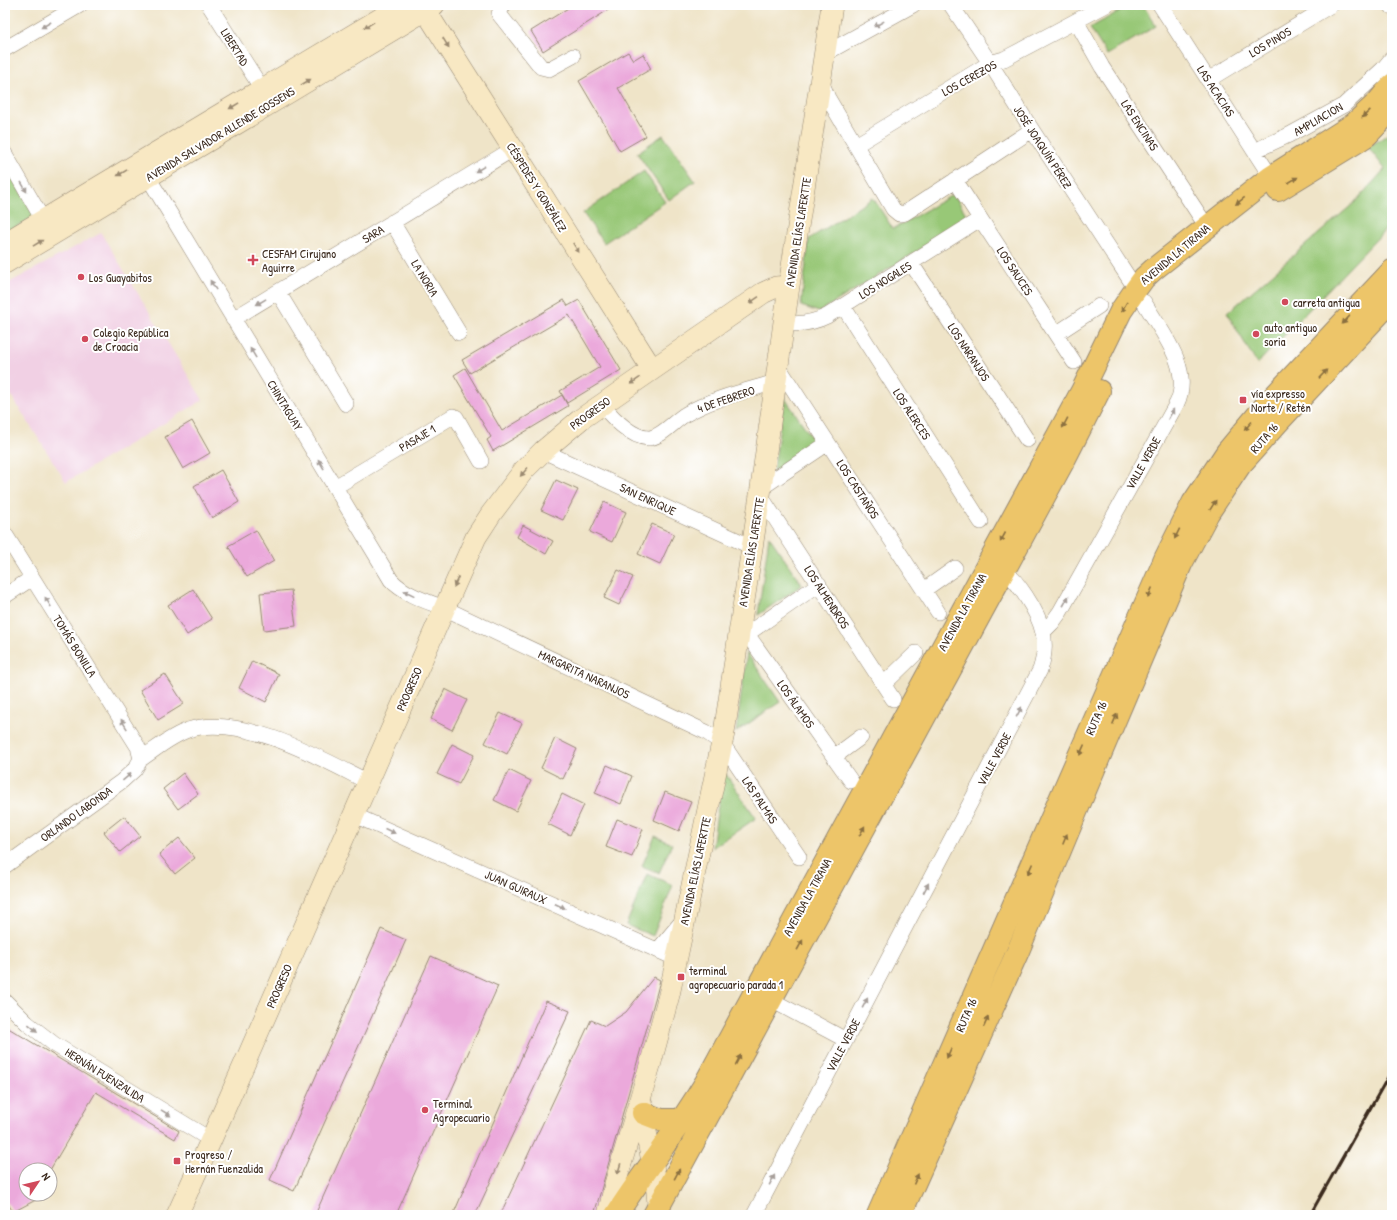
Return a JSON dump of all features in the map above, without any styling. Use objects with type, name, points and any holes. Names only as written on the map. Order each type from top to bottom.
[{"type":"highway","name":"AVENIDA LA TIRANA","points":[[656,1212],[763,995],[997,565],[1121,312],[1140,295],[1154,269],[1271,177],[1354,124],[1378,102],[1392,85]]},
{"type":"highway","name":"AVENIDA LA TIRANA","points":[[1140,295],[1150,294],[1166,278],[1272,194],[1367,135],[1392,109]]},
{"type":"highway","points":[[1367,135],[1392,122]]},
{"type":"highway","name":"RUTA 16","points":[[878,1215],[1166,557],[1190,510],[1209,478],[1246,428],[1392,271]]},
{"type":"highway","name":"RUTA 16","points":[[900,1215],[1018,951],[1173,583],[1194,538],[1224,488],[1259,443],[1392,300]]},
{"type":"highway","name":"AVENIDA LA TIRANA","points":[[616,1215],[652,1160],[681,1120],[763,995]]},
{"type":"highway","points":[[642,1104],[661,1120],[681,1120]]},
{"type":"street","points":[[5,49],[80,5]]},
{"type":"street","name":"LIBERTAD","points":[[209,5],[262,89]]},
{"type":"street","name":"AVENIDA SALVADOR ALLENDE GOSSENS","points":[[5,243],[403,5]]},
{"type":"street","points":[[504,5],[499,14],[542,67],[549,69],[573,56]]},
{"type":"street","name":"AVENIDA ELÍAS LAFERTTE","points":[[608,1215],[615,1184],[642,1104],[677,959],[722,743],[743,633],[752,547],[789,286],[820,81],[826,53],[832,5]]},
{"type":"street","points":[[826,53],[913,5]]},
{"type":"street","name":"JOSÉ JOAQUÍN PÉREZ","points":[[951,5],[1140,295]]},
{"type":"street","name":"LOS CEREZOS","points":[[856,145],[990,63],[1004,59],[1106,5]]},
{"type":"street","name":"LOS PINOS","points":[[1208,80],[1331,5]]},
{"type":"street","name":"LAS ACACIAS","points":[[1164,6],[1208,80],[1271,177]]},
{"type":"street","name":"AVENIDA SALVADOR ALLENDE GOSSENS","points":[[5,263],[427,7]]},
{"type":"street","name":"CÉSPEDES Y GONZÁLEZ","points":[[427,7],[513,149],[652,369]]},
{"type":"street","name":"LAS ENCINAS","points":[[1076,21],[1102,67],[1206,227]]},
{"type":"street","name":"AMPLIACION","points":[[1254,151],[1289,135],[1344,105],[1383,70],[1392,58]]},
{"type":"street","points":[[820,81],[828,98],[892,209],[899,214],[905,213],[1032,130]]},
{"type":"street","name":"SARA","points":[[233,319],[513,149]]},
{"type":"street","points":[[5,154],[43,220]]},
{"type":"street","name":"CHINTAGUAY","points":[[148,177],[391,580],[406,592],[444,608]]},
{"type":"street","name":"LOS SAUCES","points":[[955,180],[1074,362]]},
{"type":"street","name":"LOS NOGALES","points":[[784,323],[793,324],[810,322],[827,316],[980,219]]},
{"type":"street","name":"LA NORIA","points":[[392,222],[458,333]]},
{"type":"street","name":"LOS NARANJOS","points":[[911,263],[1027,440]]},
{"type":"street","name":"PROGRESO","points":[[177,1215],[444,608],[476,537],[491,514],[516,481],[543,451],[576,422],[763,293],[776,287],[789,286]]},
{"type":"street","points":[[278,292],[346,404]]},
{"type":"street","name":"VALLE VERDE","points":[[754,1215],[1037,678],[1044,654],[1043,632],[1060,612],[1176,404],[1181,392],[1182,380],[1176,359],[1170,345],[1140,295]]},
{"type":"street","name":"LOS ALERCES","points":[[843,306],[981,522]]},
{"type":"street","points":[[1056,334],[1099,306]]},
{"type":"street","name":"4 DE FEBRERO","points":[[601,404],[612,417],[626,428],[643,437],[652,438],[661,434],[679,418],[702,406],[777,374]]},
{"type":"street","name":"LOS CASTAÑOS","points":[[777,374],[828,443],[938,612]]},
{"type":"street","name":"PASAJE 1","points":[[335,487],[453,416],[456,417],[482,461]]},
{"type":"street","points":[[761,491],[828,443]]},
{"type":"street","name":"SAN ENRIQUE","points":[[543,451],[752,547]]},
{"type":"street","name":"LOS ALMENDROS","points":[[761,491],[893,699]]},
{"type":"street","name":"TOMÁS BONILLA","points":[[5,534],[138,747],[141,759]]},
{"type":"street","points":[[997,565],[1027,598],[1043,632]]},
{"type":"street","points":[[924,590],[955,568]]},
{"type":"street","points":[[5,596],[32,578]]},
{"type":"street","points":[[743,633],[819,584]]},
{"type":"street","name":"MARGARITA NARANJOS","points":[[444,608],[706,732],[722,743]]},
{"type":"street","name":"LOS ÁLAMOS","points":[[743,633],[851,781]]},
{"type":"street","points":[[884,684],[916,652]]},
{"type":"street","name":"ORLANDO LABONDA","points":[[5,866],[122,781],[135,769],[141,759],[176,736],[201,727],[215,726],[246,730],[266,735],[368,782]]},
{"type":"street","points":[[834,757],[861,737]]},
{"type":"street","name":"LAS PALMAS","points":[[722,743],[799,857]]},
{"type":"street","name":"JUAN GUIRAUX","points":[[354,815],[677,959]]},
{"type":"street","points":[[658,950],[686,916]]},
{"type":"street","points":[[763,995],[846,1040]]},
{"type":"street","name":"HERNÁN FUENZALIDA","points":[[5,1001],[10,1015],[27,1023],[54,1044],[211,1140]]},
{"type":"street","name":"AVENIDA ELÍAS LAFERTTE","points":[[642,1104],[657,1184],[656,1212]]},
{"type":"shaded area","name":"Colegio República de Croacia","points":[[101,233],[203,400],[66,482],[9,392],[5,394],[5,285]]},
{"type":"green space","points":[[1130,5],[1143,5],[1156,26],[1107,55],[1090,28]]},
{"type":"green space","points":[[1392,132],[1392,223],[1257,364],[1227,313],[1354,203],[1385,169],[1368,147]]},
{"type":"green space","points":[[663,135],[695,181],[669,200],[637,153]]},
{"type":"green space","points":[[5,165],[35,216],[5,233]]},
{"type":"green space","points":[[644,171],[665,202],[604,243],[583,213]]},
{"type":"green space","points":[[954,194],[969,219],[819,312],[801,306],[809,239],[873,198],[893,229]]},
{"type":"green space","points":[[784,397],[817,445],[773,475]]},
{"type":"green space","points":[[769,536],[802,585],[758,615]]},
{"type":"green space","points":[[747,653],[780,702],[736,732]]},
{"type":"green space","points":[[723,770],[756,818],[712,848]]},
{"type":"green space","points":[[655,836],[672,844],[659,873],[642,866]]},
{"type":"green space","points":[[647,874],[673,885],[653,936],[626,925]]},
{"type":"building","points":[[573,5],[616,5],[543,51],[531,31]]},
{"type":"building","points":[[628,52],[633,60],[643,54],[651,69],[618,88],[646,136],[620,151],[579,81]]},
{"type":"building","points":[[564,300],[568,306],[579,300],[621,370],[567,403],[560,391],[600,367],[569,315],[470,373],[462,360]]},
{"type":"building","points":[[465,368],[502,431],[562,395],[568,406],[493,451],[487,440],[491,437],[454,375]]},
{"type":"building","points":[[192,421],[210,453],[183,469],[165,437]]},
{"type":"building","points":[[221,470],[239,502],[212,518],[194,486]]},
{"type":"building","points":[[556,480],[578,490],[563,520],[541,510]]},
{"type":"building","points":[[604,502],[626,512],[612,542],[590,532]]},
{"type":"building","points":[[652,524],[674,534],[660,564],[638,554]]},
{"type":"building","points":[[523,525],[553,541],[546,554],[517,537]]},
{"type":"building","points":[[256,530],[274,561],[247,577],[228,546]]},
{"type":"building","points":[[618,570],[633,577],[619,605],[604,598]]},
{"type":"building","points":[[193,589],[212,619],[187,635],[168,605]]},
{"type":"building","points":[[291,590],[296,626],[264,630],[260,593]]},
{"type":"building","points":[[252,661],[279,674],[266,702],[239,688]]},
{"type":"building","points":[[165,674],[184,704],[158,720],[140,690]]},
{"type":"building","points":[[445,689],[467,700],[452,730],[431,719]]},
{"type":"building","points":[[500,713],[522,723],[507,754],[485,743]]},
{"type":"building","points":[[555,738],[577,749],[563,779],[541,768]]},
{"type":"building","points":[[452,744],[474,755],[459,784],[437,774]]},
{"type":"building","points":[[607,765],[632,776],[621,804],[595,793]]},
{"type":"building","points":[[509,770],[531,781],[516,811],[494,800]]},
{"type":"building","points":[[183,773],[198,794],[178,809],[163,789]]},
{"type":"building","points":[[665,792],[691,802],[679,831],[654,820]]},
{"type":"building","points":[[562,794],[584,805],[570,835],[548,824]]},
{"type":"building","points":[[124,816],[140,836],[120,852],[104,832]]},
{"type":"building","points":[[617,819],[643,829],[632,857],[606,847]]},
{"type":"building","points":[[179,838],[195,858],[175,874],[159,854]]},
{"type":"building","points":[[381,929],[406,940],[294,1191],[270,1180]]},
{"type":"building","points":[[431,956],[498,986],[396,1215],[315,1215]]},
{"type":"building","points":[[654,977],[660,980],[657,992],[594,1215],[500,1215],[591,1020],[605,1026],[626,1012]]},
{"type":"building","points":[[546,1001],[570,1011],[475,1215],[453,1215]]},
{"type":"building","points":[[5,1026],[179,1131],[175,1139],[96,1092],[55,1162],[18,1162],[18,1202],[32,1202],[13,1212],[5,1199]]},
{"type":"railway","points":[[1310,1215],[1392,1070]]},
{"type":"place","name":"CESFAM Cirujano Aguirre","points":[[253,260]]},
{"type":"place","name":"Los Guayabitos","points":[[81,277]]},
{"type":"place","name":"carreta antigua","points":[[1285,302]]},
{"type":"place","name":"auto antiguo soria","points":[[1256,334]]},
{"type":"place","name":"Colegio República de Croacia","points":[[85,339]]},
{"type":"place","name":"vía expresso Norte / Retén","points":[[1243,400]]},
{"type":"place","name":"terminal agropecuario parada 1","points":[[681,977]]},
{"type":"place","name":"Terminal Agropecuario","points":[[425,1110]]},
{"type":"place","name":"Progreso / Hernán Fuenzalida","points":[[177,1161]]}]
